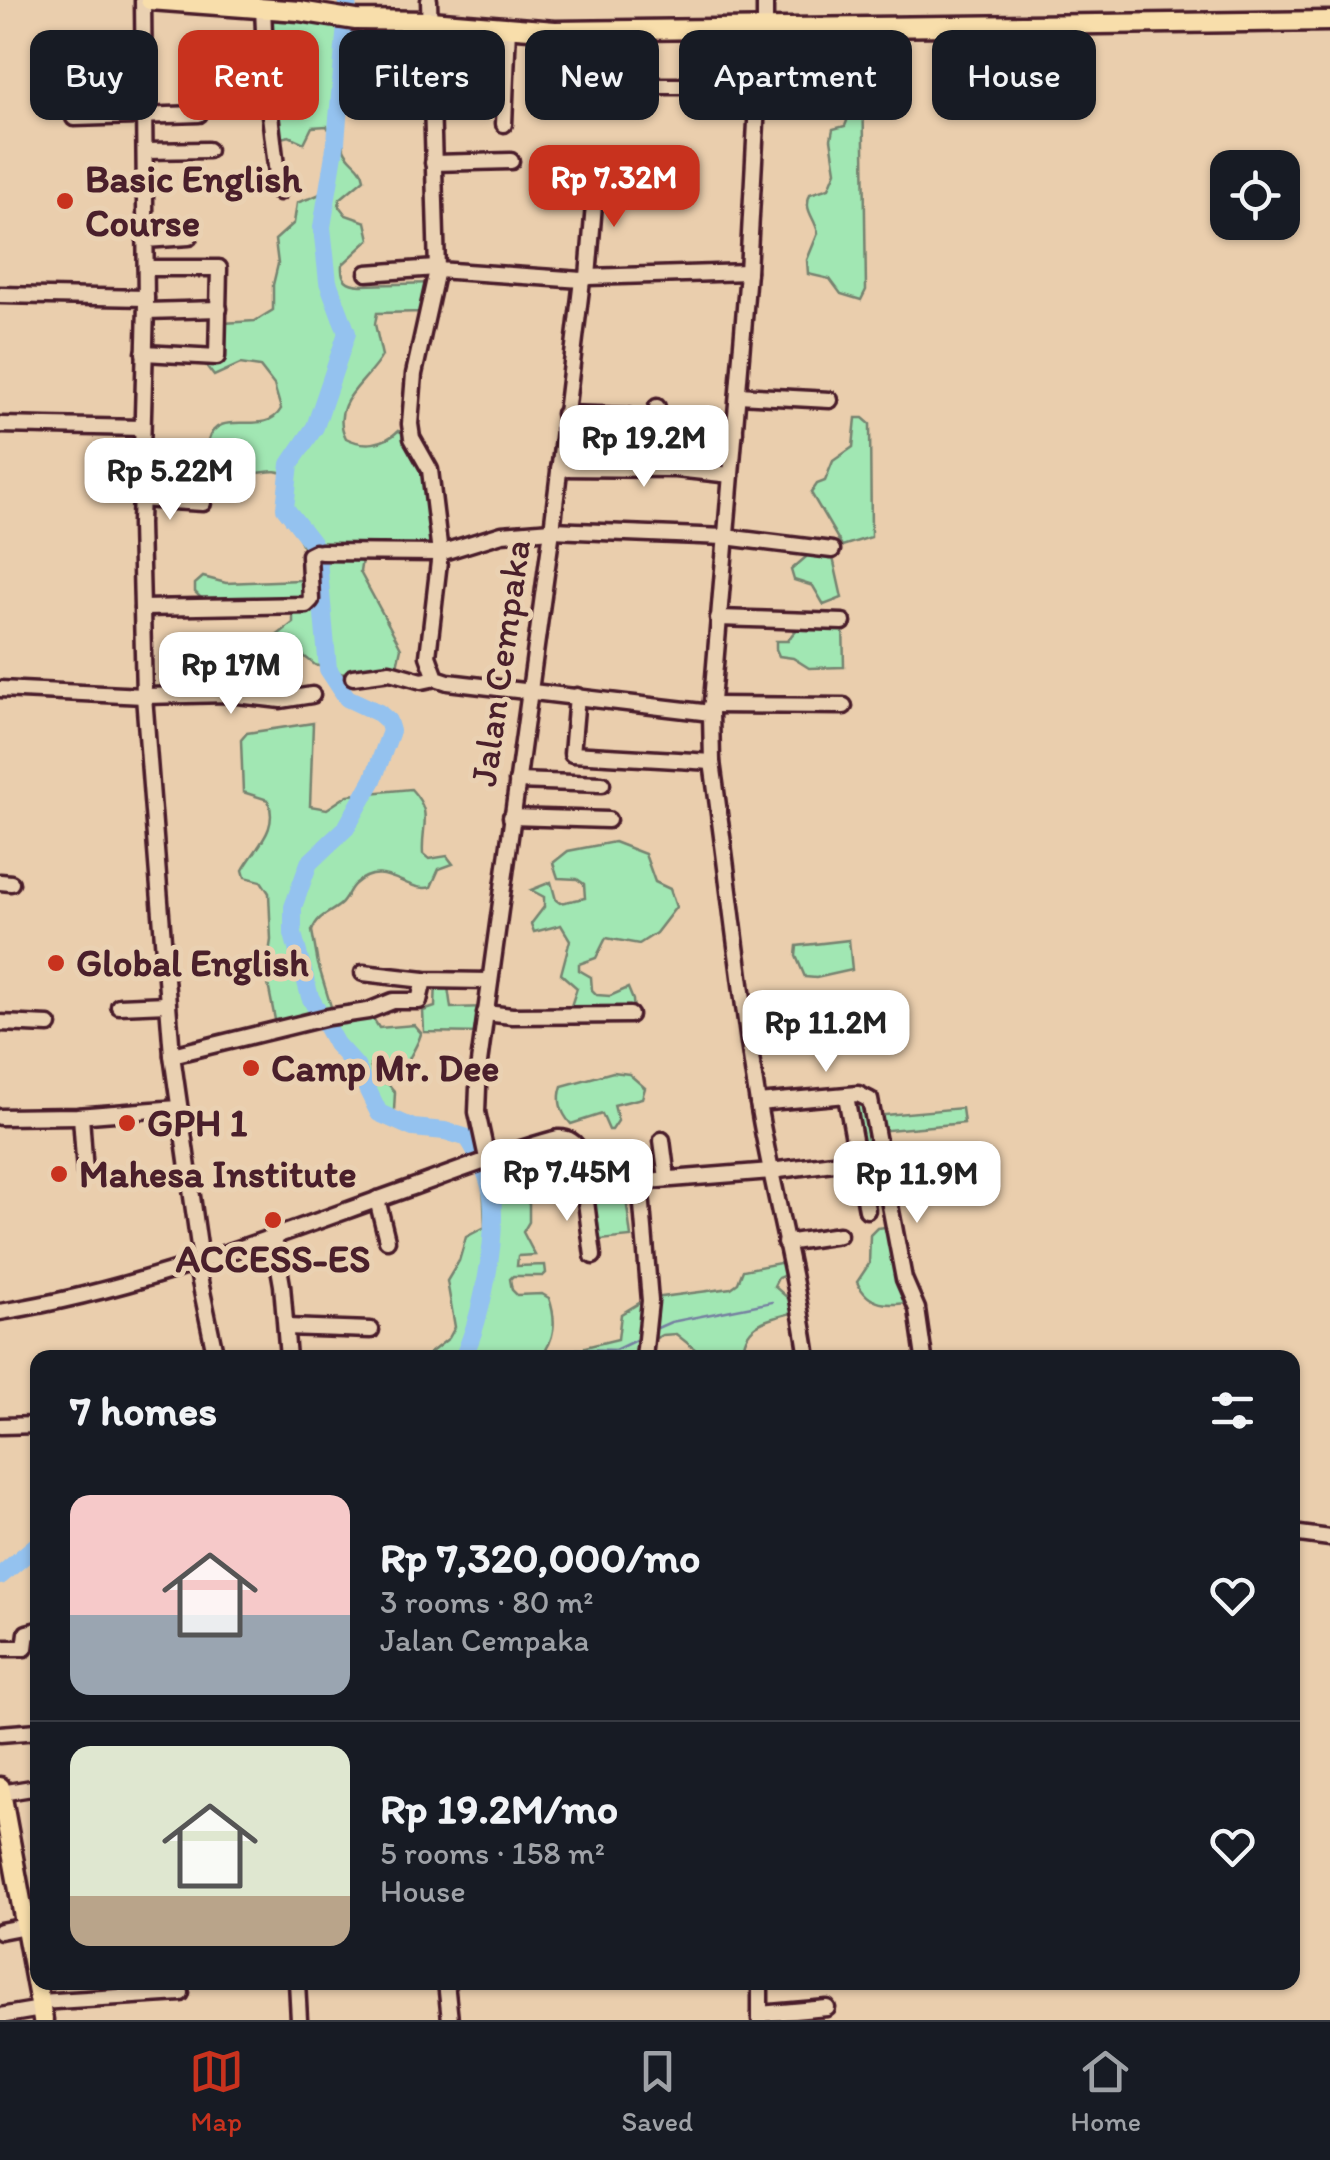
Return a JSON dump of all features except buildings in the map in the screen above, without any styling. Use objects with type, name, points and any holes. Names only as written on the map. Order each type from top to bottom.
[{"type":"main road","points":[[147,0],[209,2],[348,19],[571,30]]},
{"type":"main road","points":[[659,31],[1330,21]]},
{"type":"main road","points":[[1,1790],[30,1948]]},
{"type":"street","points":[[146,30],[147,0]]},
{"type":"street","points":[[429,0],[436,269],[414,374],[410,424],[412,438],[430,470],[440,552],[428,656],[442,680]]},
{"type":"street","points":[[764,0],[748,272],[711,709],[712,762],[758,1103],[785,1243],[803,1312],[807,1350]]},
{"type":"street","points":[[263,8],[266,80],[279,192]]},
{"type":"street","points":[[504,124],[508,28]]},
{"type":"street","points":[[144,120],[146,305],[140,480],[144,696],[172,1055],[201,1260],[198,1272],[214,1350]]},
{"type":"street","points":[[145,151],[208,150]]},
{"type":"street","points":[[433,163],[511,161]]},
{"type":"street","name":"Jalan Cempaka","points":[[480,1160],[476,1094],[596,180]]},
{"type":"street","points":[[146,240],[189,237]]},
{"type":"street","points":[[144,353],[218,357],[218,268],[146,268]]},
{"type":"street","points":[[367,274],[436,269],[585,278],[748,272]]},
{"type":"street","points":[[0,294],[219,309]]},
{"type":"street","points":[[738,395],[830,400]]},
{"type":"street","points":[[657,406],[657,417],[670,419],[673,424],[735,432]]},
{"type":"street","points":[[564,414],[628,416]]},
{"type":"street","points":[[0,425],[142,428]]},
{"type":"street","points":[[559,468],[620,467],[731,475]]},
{"type":"street","points":[[110,481],[140,480]]},
{"type":"street","points":[[140,500],[203,503]]},
{"type":"street","points":[[142,608],[306,605],[312,593],[309,555],[440,552],[502,534],[552,530],[725,537],[832,550]]},
{"type":"street","points":[[718,618],[844,622]]},
{"type":"street","points":[[352,677],[390,672],[422,681],[711,709],[844,706]]},
{"type":"street","points":[[0,689],[144,696],[228,694],[281,700],[312,695]]},
{"type":"street","points":[[577,696],[572,754],[712,762]]},
{"type":"street","points":[[516,781],[602,784]]},
{"type":"street","points":[[511,817],[608,820]]},
{"type":"street","points":[[363,973],[424,980],[490,980]]},
{"type":"street","points":[[172,1055],[368,1011],[392,1001],[422,1000],[424,980]]},
{"type":"street","points":[[119,1006],[168,1004]]},
{"type":"street","points":[[486,1013],[630,1015]]},
{"type":"street","points":[[0,1022],[49,1025]]},
{"type":"street","points":[[758,1103],[864,1094],[870,1101],[904,1280],[916,1308],[923,1350]]},
{"type":"street","points":[[846,1096],[868,1210]]},
{"type":"street","points":[[0,1117],[82,1116],[178,1108]]},
{"type":"street","points":[[82,1116],[84,1173]]},
{"type":"street","points":[[0,1312],[58,1303],[201,1260],[480,1160],[568,1138],[580,1152],[593,1256]]},
{"type":"street","points":[[662,1140],[667,1179]]},
{"type":"street","points":[[584,1186],[880,1156]]},
{"type":"street","points":[[640,1181],[650,1300],[644,1343]]},
{"type":"street","points":[[378,1199],[387,1240]]},
{"type":"street","points":[[273,1234],[287,1350]]},
{"type":"street","points":[[785,1243],[838,1234]]},
{"type":"street","points":[[286,1328],[371,1330]]},
{"type":"street","points":[[0,1426],[30,1425]]},
{"type":"street","points":[[1300,1534],[1330,1538]]},
{"type":"street","points":[[0,1648],[25,1648],[30,1632]]},
{"type":"street","points":[[0,1734],[30,1732]]},
{"type":"street","points":[[1,1790],[30,1788]]},
{"type":"street","points":[[0,1930],[26,1926]]},
{"type":"street","points":[[297,1990],[299,2020]]},
{"type":"street","points":[[447,1990],[450,2020]]},
{"type":"street","points":[[760,1990],[760,2017],[811,2015],[827,2008]]},
{"type":"street","points":[[0,2016],[180,1993]]},
{"type":"green space","points":[[263,7],[348,19],[347,30],[339,30],[339,120],[344,149],[364,179],[340,199],[339,206],[346,215],[366,222],[370,239],[342,265],[344,278],[361,285],[433,283],[426,312],[377,313],[375,324],[382,356],[352,394],[342,414],[346,438],[373,443],[398,431],[406,433],[426,462],[440,553],[362,559],[360,572],[401,648],[397,666],[390,672],[353,677],[315,665],[300,653],[267,652],[266,644],[293,623],[293,612],[205,602],[195,592],[195,584],[203,577],[226,583],[300,580],[307,578],[310,561],[285,508],[288,476],[278,472],[241,472],[208,441],[221,425],[264,422],[281,409],[274,385],[260,367],[240,364],[214,376],[201,359],[201,351],[213,345],[223,323],[255,321],[273,310],[278,264],[275,240],[294,223],[297,203],[326,188],[334,165],[333,140],[327,126],[312,127],[304,143],[289,136],[273,140],[271,120],[319,120],[319,30],[264,30]]},
{"type":"green space","points":[[864,120],[866,290],[861,300],[841,294],[830,279],[808,274],[807,260],[818,233],[808,200],[810,194],[829,188],[836,171],[833,129],[845,126],[847,121]]},
{"type":"green space","points":[[856,418],[870,424],[871,537],[842,546],[811,493],[825,481],[833,461],[853,447]]},
{"type":"green space","points":[[808,546],[832,553],[842,598],[824,605],[813,586],[794,580],[791,570],[806,557]]},
{"type":"green space","points":[[819,622],[843,622],[844,667],[809,668],[793,658],[779,656],[776,641],[788,641],[798,628]]},
{"type":"green space","points":[[313,723],[310,806],[327,809],[348,795],[411,789],[424,813],[423,854],[429,859],[447,856],[453,864],[439,869],[431,887],[413,886],[376,874],[355,884],[341,904],[321,918],[312,931],[332,1010],[277,1030],[266,974],[271,940],[269,893],[261,881],[245,877],[243,870],[269,829],[271,811],[268,800],[243,792],[241,740],[247,733]]},
{"type":"green space","points":[[614,842],[645,854],[655,882],[670,889],[676,907],[656,933],[639,944],[606,938],[596,958],[579,964],[579,970],[591,977],[592,990],[597,995],[610,996],[628,988],[634,1015],[619,1021],[570,1009],[577,988],[561,974],[570,940],[561,925],[534,932],[531,924],[544,907],[544,897],[531,890],[551,882],[560,903],[585,898],[584,884],[577,879],[558,878],[553,863],[568,851]]},
{"type":"green space","points":[[849,940],[852,970],[805,977],[796,956],[797,946]]},
{"type":"green space","points":[[436,980],[447,980],[451,1008],[486,1007],[483,1033],[424,1032],[423,1011],[435,1007]]},
{"type":"green space","points":[[371,1015],[379,1028],[414,1025],[421,1033],[395,1080],[386,1075],[377,1060],[370,1065],[374,1080],[388,1084],[395,1092],[394,1111],[388,1117],[379,1113],[356,1066],[330,1033],[337,1020]]},
{"type":"green space","points":[[613,1072],[629,1074],[645,1088],[642,1098],[614,1105],[618,1121],[612,1130],[602,1114],[571,1124],[561,1106],[562,1086]]},
{"type":"green space","points":[[858,1094],[874,1116],[962,1108],[964,1123],[876,1131],[880,1157],[858,1159],[846,1096]]},
{"type":"green space","points":[[492,1173],[506,1194],[522,1197],[529,1204],[529,1222],[523,1232],[535,1255],[518,1256],[517,1266],[545,1265],[546,1273],[510,1279],[517,1295],[542,1294],[549,1298],[554,1322],[545,1350],[434,1350],[449,1338],[455,1327],[447,1281],[459,1261],[466,1237],[485,1227],[483,1181]]},
{"type":"green space","points":[[624,1183],[631,1237],[591,1241],[584,1186]]},
{"type":"green space","points":[[895,1226],[914,1302],[888,1304],[873,1300],[857,1282],[869,1264],[870,1235],[877,1228]]},
{"type":"green space","points":[[790,1261],[788,1274],[778,1278],[774,1286],[797,1306],[796,1312],[752,1329],[744,1350],[696,1350],[676,1334],[651,1341],[651,1350],[584,1350],[618,1339],[621,1314],[646,1299],[731,1288],[738,1283],[743,1270]]},
{"type":"waterway","points":[[348,0],[336,142],[322,227],[328,282],[347,333],[315,427],[290,464],[285,508],[317,549],[328,669],[347,698],[379,713],[388,721],[391,731],[373,780],[346,828],[309,863],[293,907],[293,934],[310,997],[336,1044],[356,1066],[379,1113],[413,1128],[468,1138],[486,1174],[493,1214],[490,1256],[482,1300],[466,1350]]},
{"type":"waterway","points":[[655,1329],[671,1322],[772,1302]]},
{"type":"waterway","points":[[615,1350],[640,1338]]},
{"type":"waterway","points":[[573,1350],[615,1350]]},
{"type":"waterway","points":[[0,1576],[30,1551]]},
{"type":"place","name":"Basic English Course","points":[[65,201]]},
{"type":"place","name":"Global English","points":[[56,963]]},
{"type":"place","name":"Camp Mr. Dee","points":[[251,1068]]},
{"type":"place","name":"GPH 1","points":[[127,1123]]},
{"type":"place","name":"Mahesa Institute","points":[[59,1174]]},
{"type":"place","name":"ACCESS-ES","points":[[273,1220]]}]
